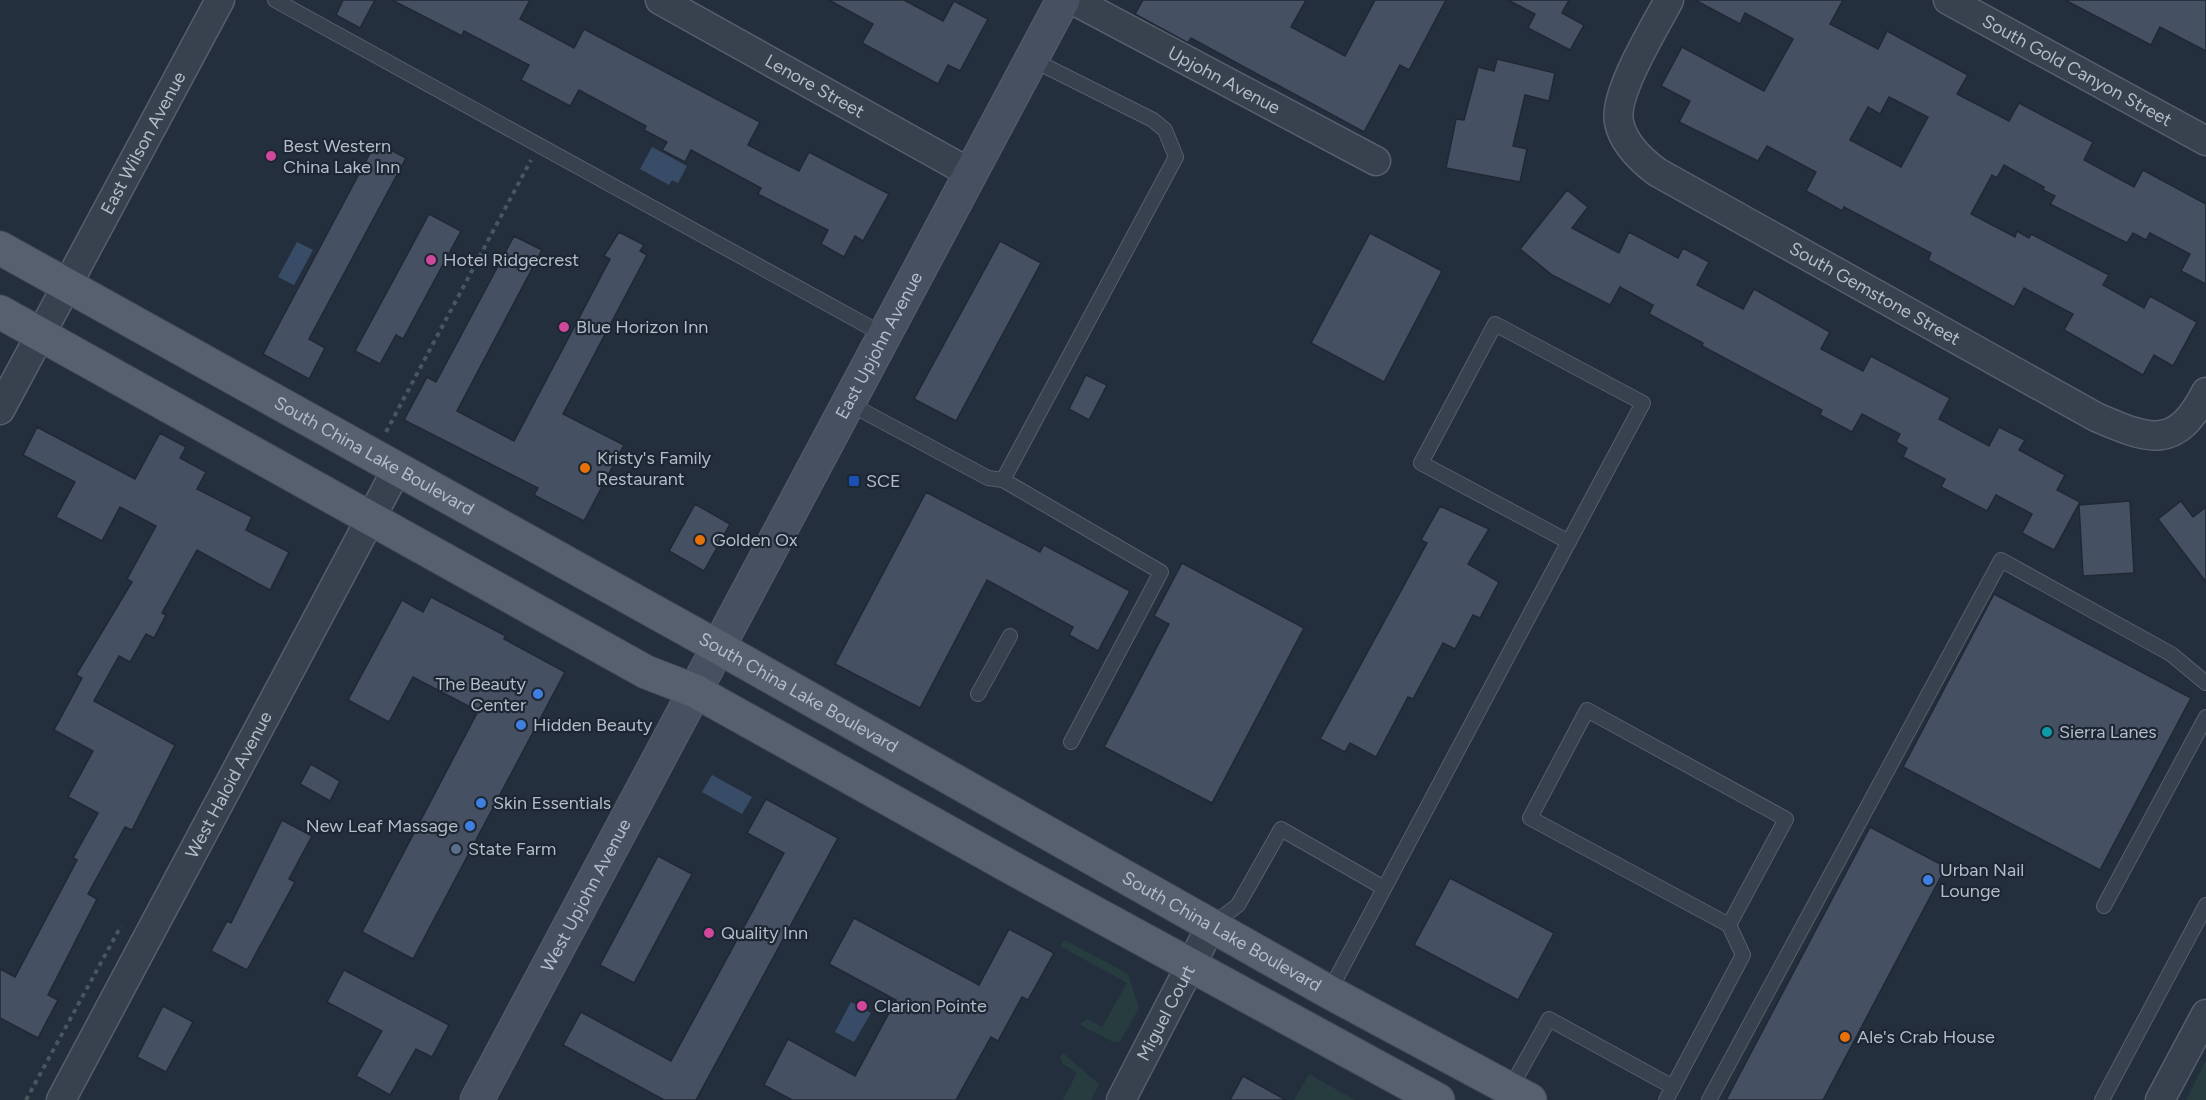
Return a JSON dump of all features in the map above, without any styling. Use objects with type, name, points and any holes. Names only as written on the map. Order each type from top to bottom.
[{"type":"main road","name":"South China Lake Boulevard","points":[[0,249],[718,647],[1210,926],[1520,1095]]},
{"type":"main road","points":[[0,312],[646,672],[695,691],[1438,1100]]},
{"type":"street","name":"East Wilson Avenue","points":[[67,285],[220,0]]},
{"type":"street","name":"Lenore Street","points":[[660,0],[970,173]]},
{"type":"street","name":"East Upjohn Avenue","points":[[695,691],[1063,0]]},
{"type":"street","name":"Upjohn Avenue","points":[[1073,0],[1376,161]]},
{"type":"street","name":"South Gemstone Street","points":[[1669,0],[1624,88],[1618,120],[1622,132],[1640,159],[1657,172],[2096,417],[2136,434],[2153,436],[2185,425],[2196,412],[2206,392]]},
{"type":"street","name":"South Gold Canyon Street","points":[[1948,0],[2206,141]]},
{"type":"street","points":[[0,410],[67,285]]},
{"type":"street","name":"West Haloid Avenue","points":[[61,1100],[371,518],[385,463]]},
{"type":"street","name":"West Upjohn Avenue","points":[[477,1100],[695,691]]},
{"type":"street","name":"Miguel Court","points":[[1121,1100],[1210,926]]},
{"type":"street","points":[[2160,1100],[2206,1014]]},
{"type":"lane","points":[[275,0],[884,334]]},
{"type":"lane","points":[[1003,480],[1176,157],[1165,130],[1153,120],[1031,59]]},
{"type":"lane","points":[[1329,992],[1384,888],[1569,542],[1643,403],[1495,324],[1420,463],[1569,542]]},
{"type":"lane","points":[[848,403],[988,478],[1003,480],[1161,572],[1071,742]]},
{"type":"lane","points":[[1709,1100],[2001,560],[2171,654],[2206,683]]},
{"type":"lane","points":[[978,694],[1010,636]]},
{"type":"lane","points":[[1666,1100],[1743,955],[1730,926],[1530,818],[1587,710],[1786,819],[1730,926]]},
{"type":"lane","points":[[2104,906],[2206,717]]},
{"type":"lane","points":[[1210,926],[1238,905],[1281,829],[1384,888]]},
{"type":"lane","points":[[2102,1100],[2206,905]]},
{"type":"lane","points":[[1520,1095],[1549,1019],[1673,1087]]},
{"type":"path","points":[[385,463],[540,144]]},
{"type":"path","points":[[26,1100],[125,918]]},
{"type":"green space","points":[[1065,940],[1128,974],[1139,1008],[1120,1042],[1113,1042],[1082,1026],[1081,1023],[1087,1019],[1102,1027],[1127,983],[1060,946]]},
{"type":"green space","points":[[1063,1053],[1099,1084],[1091,1100],[1063,1100],[1077,1073],[1062,1063],[1060,1057]]},
{"type":"green space","points":[[2206,1060],[2206,1100],[2186,1100]]},
{"type":"green space","points":[[1309,1074],[1355,1100],[1294,1100]]},
{"type":"water","points":[[652,147],[687,166],[678,183],[672,180],[669,185],[640,169]]},
{"type":"water","points":[[297,242],[313,250],[294,285],[278,277]]},
{"type":"water","points":[[712,775],[752,797],[742,814],[702,792]]},
{"type":"water","points":[[851,1002],[871,1013],[854,1042],[835,1032]]},
{"type":"building","points":[[343,0],[375,0],[360,28],[336,15]]},
{"type":"building","points":[[392,0],[530,0],[520,19],[574,48],[584,29],[760,122],[748,145],[799,171],[809,152],[889,194],[863,241],[855,236],[844,257],[821,244],[828,230],[758,194],[761,188],[691,150],[685,162],[662,150],[667,142],[644,130],[646,126],[579,90],[570,106],[521,80],[529,65],[464,31],[462,36]]},
{"type":"building","points":[[829,0],[904,0],[943,21],[954,1],[988,19],[960,71],[948,65],[938,84],[862,43],[873,24]]},
{"type":"building","points":[[1143,0],[1306,0],[1291,27],[1345,56],[1375,0],[1446,0],[1409,70],[1400,65],[1364,132],[1191,38],[1188,43],[1135,14]]},
{"type":"building","points":[[1508,0],[1569,0],[1562,13],[1584,25],[1570,50],[1528,28],[1535,14]]},
{"type":"building","points":[[1695,0],[1843,0],[1830,24],[1878,49],[1887,31],[1968,75],[1957,94],[2009,121],[2019,103],[2093,142],[2084,160],[2134,187],[2143,170],[2206,204],[2206,284],[2181,271],[2190,254],[2150,233],[2146,240],[2133,233],[2127,243],[2050,204],[2055,196],[2043,190],[2044,187],[2004,165],[1997,178],[1992,175],[1971,214],[2015,237],[2017,231],[2029,238],[2031,234],[2109,275],[2103,285],[2144,308],[2150,296],[2197,322],[2173,366],[2154,355],[2143,375],[2064,330],[2073,314],[2024,288],[2014,307],[1928,260],[1931,253],[1844,207],[1842,211],[1806,191],[1816,172],[1767,146],[1758,161],[1679,122],[1690,101],[1661,86],[1682,47],[1764,91],[1793,39],[1745,13],[1740,24]],"holes":[[[1889,97],[1928,117],[1901,167],[1850,140],[1868,107],[1880,114]]]},
{"type":"building","points":[[2065,0],[2206,0],[2206,51],[2160,27],[2151,45]]},
{"type":"building","points":[[1497,59],[1555,73],[1549,101],[1525,95],[1513,146],[1527,149],[1520,182],[1446,168],[1456,119],[1464,120],[1478,67],[1494,71]]},
{"type":"building","points":[[376,142],[406,158],[309,339],[325,348],[309,379],[263,354]]},
{"type":"building","points":[[1567,190],[1588,207],[1572,228],[1619,253],[1629,232],[1678,258],[1683,248],[1709,262],[1697,285],[1743,309],[1754,289],[1830,332],[1821,349],[1863,371],[1871,356],[1950,398],[1939,419],[1989,446],[1999,427],[2025,440],[2019,450],[2065,475],[2057,490],[2080,502],[2054,550],[2022,533],[2032,514],[1996,495],[1987,511],[1941,487],[1945,479],[1903,457],[1907,448],[1896,442],[1900,434],[1862,414],[1852,432],[1820,415],[1822,410],[1702,346],[1703,343],[1649,314],[1653,305],[1620,287],[1610,305],[1552,275],[1520,249]]},
{"type":"building","name":"Hotel Ridgecrest","points":[[429,214],[461,231],[403,339],[396,335],[380,364],[355,351]]},
{"type":"building","points":[[619,232],[644,245],[640,251],[647,255],[563,414],[624,445],[584,521],[534,495],[538,488],[404,420],[427,377],[436,382],[514,236],[542,250],[457,411],[514,441],[610,259],[604,256]]},
{"type":"building","points":[[1370,233],[1442,271],[1384,382],[1311,343]]},
{"type":"building","points":[[1000,241],[1041,263],[956,421],[914,399]]},
{"type":"building","points":[[1086,375],[1107,385],[1089,420],[1069,409]]},
{"type":"building","points":[[37,427],[135,479],[160,433],[186,447],[180,458],[206,472],[197,489],[252,517],[246,530],[289,552],[270,590],[197,550],[162,613],[166,615],[154,638],[146,634],[130,662],[119,656],[94,701],[175,745],[132,830],[125,827],[88,894],[97,899],[48,995],[58,1000],[38,1038],[0,1018],[0,969],[15,977],[77,860],[73,858],[98,813],[68,797],[93,751],[54,730],[82,678],[76,675],[132,582],[127,579],[156,526],[120,507],[102,541],[56,517],[75,482],[23,455]]},
{"type":"building","points":[[926,492],[1040,552],[1044,545],[1130,591],[1098,651],[1069,635],[1073,627],[987,580],[920,708],[835,664]]},
{"type":"building","points":[[2130,501],[2134,573],[2083,576],[2079,505]]},
{"type":"building","points":[[2181,501],[2193,517],[2206,507],[2206,582],[2158,519]]},
{"type":"building","points":[[695,504],[730,524],[704,571],[669,551]]},
{"type":"building","points":[[1440,506],[1489,529],[1468,564],[1499,582],[1480,618],[1473,615],[1455,649],[1443,643],[1413,699],[1408,697],[1376,757],[1350,743],[1345,752],[1320,739],[1427,543],[1421,540]]},
{"type":"building","points":[[1182,563],[1304,628],[1212,803],[1104,747],[1169,624],[1154,616]]},
{"type":"building","name":"Sierra Lanes","points":[[1994,594],[2191,698],[2100,870],[1903,767]]},
{"type":"building","points":[[431,597],[506,636],[504,639],[565,672],[413,959],[362,932],[478,711],[413,677],[389,722],[348,700],[402,600],[423,612]]},
{"type":"building","points":[[311,764],[340,781],[330,801],[300,784]]},
{"type":"building","points":[[766,799],[838,838],[696,1100],[664,1100],[563,1045],[581,1012],[671,1061],[784,853],[747,833]]},
{"type":"building","points":[[282,820],[312,836],[289,879],[295,882],[247,970],[211,951],[227,921],[231,923]]},
{"type":"building","points":[[1870,827],[1946,867],[1823,1100],[1726,1100]]},
{"type":"building","points":[[658,856],[692,874],[634,983],[600,965]]},
{"type":"building","points":[[1450,878],[1554,933],[1518,1000],[1414,945]]},
{"type":"building","points":[[854,918],[979,985],[1009,929],[1054,953],[1028,1000],[1022,997],[998,1041],[991,1037],[956,1100],[792,1100],[764,1085],[788,1039],[855,1076],[896,1000],[829,964]]},
{"type":"building","points":[[344,970],[449,1025],[432,1057],[416,1049],[390,1095],[356,1076],[382,1031],[327,1002]]},
{"type":"building","points":[[163,1006],[193,1022],[166,1072],[137,1057]]},
{"type":"building","points":[[1243,1076],[1286,1100],[1230,1100]]},
{"type":"place","name":"Best Western China Lake Inn","points":[[271,156]]},
{"type":"place","name":"Hotel Ridgecrest","points":[[431,260]]},
{"type":"place","name":"Blue Horizon Inn","points":[[564,327]]},
{"type":"place","name":"Kristy's Family Restaurant","points":[[585,468]]},
{"type":"place","name":"SCE","points":[[854,481]]},
{"type":"place","name":"Golden Ox","points":[[700,540]]},
{"type":"place","name":"The Beauty Center","points":[[538,694]]},
{"type":"place","name":"Hidden Beauty","points":[[521,725]]},
{"type":"place","name":"Sierra Lanes","points":[[2047,732]]},
{"type":"place","name":"Skin Essentials","points":[[481,803]]},
{"type":"place","name":"New Leaf Massage","points":[[470,826]]},
{"type":"place","name":"State Farm","points":[[456,849]]},
{"type":"place","name":"Urban Nail Lounge","points":[[1928,880]]},
{"type":"place","name":"Quality Inn","points":[[709,933]]},
{"type":"place","name":"Clarion Pointe","points":[[862,1006]]},
{"type":"place","name":"Ale's Crab House","points":[[1845,1037]]}]
